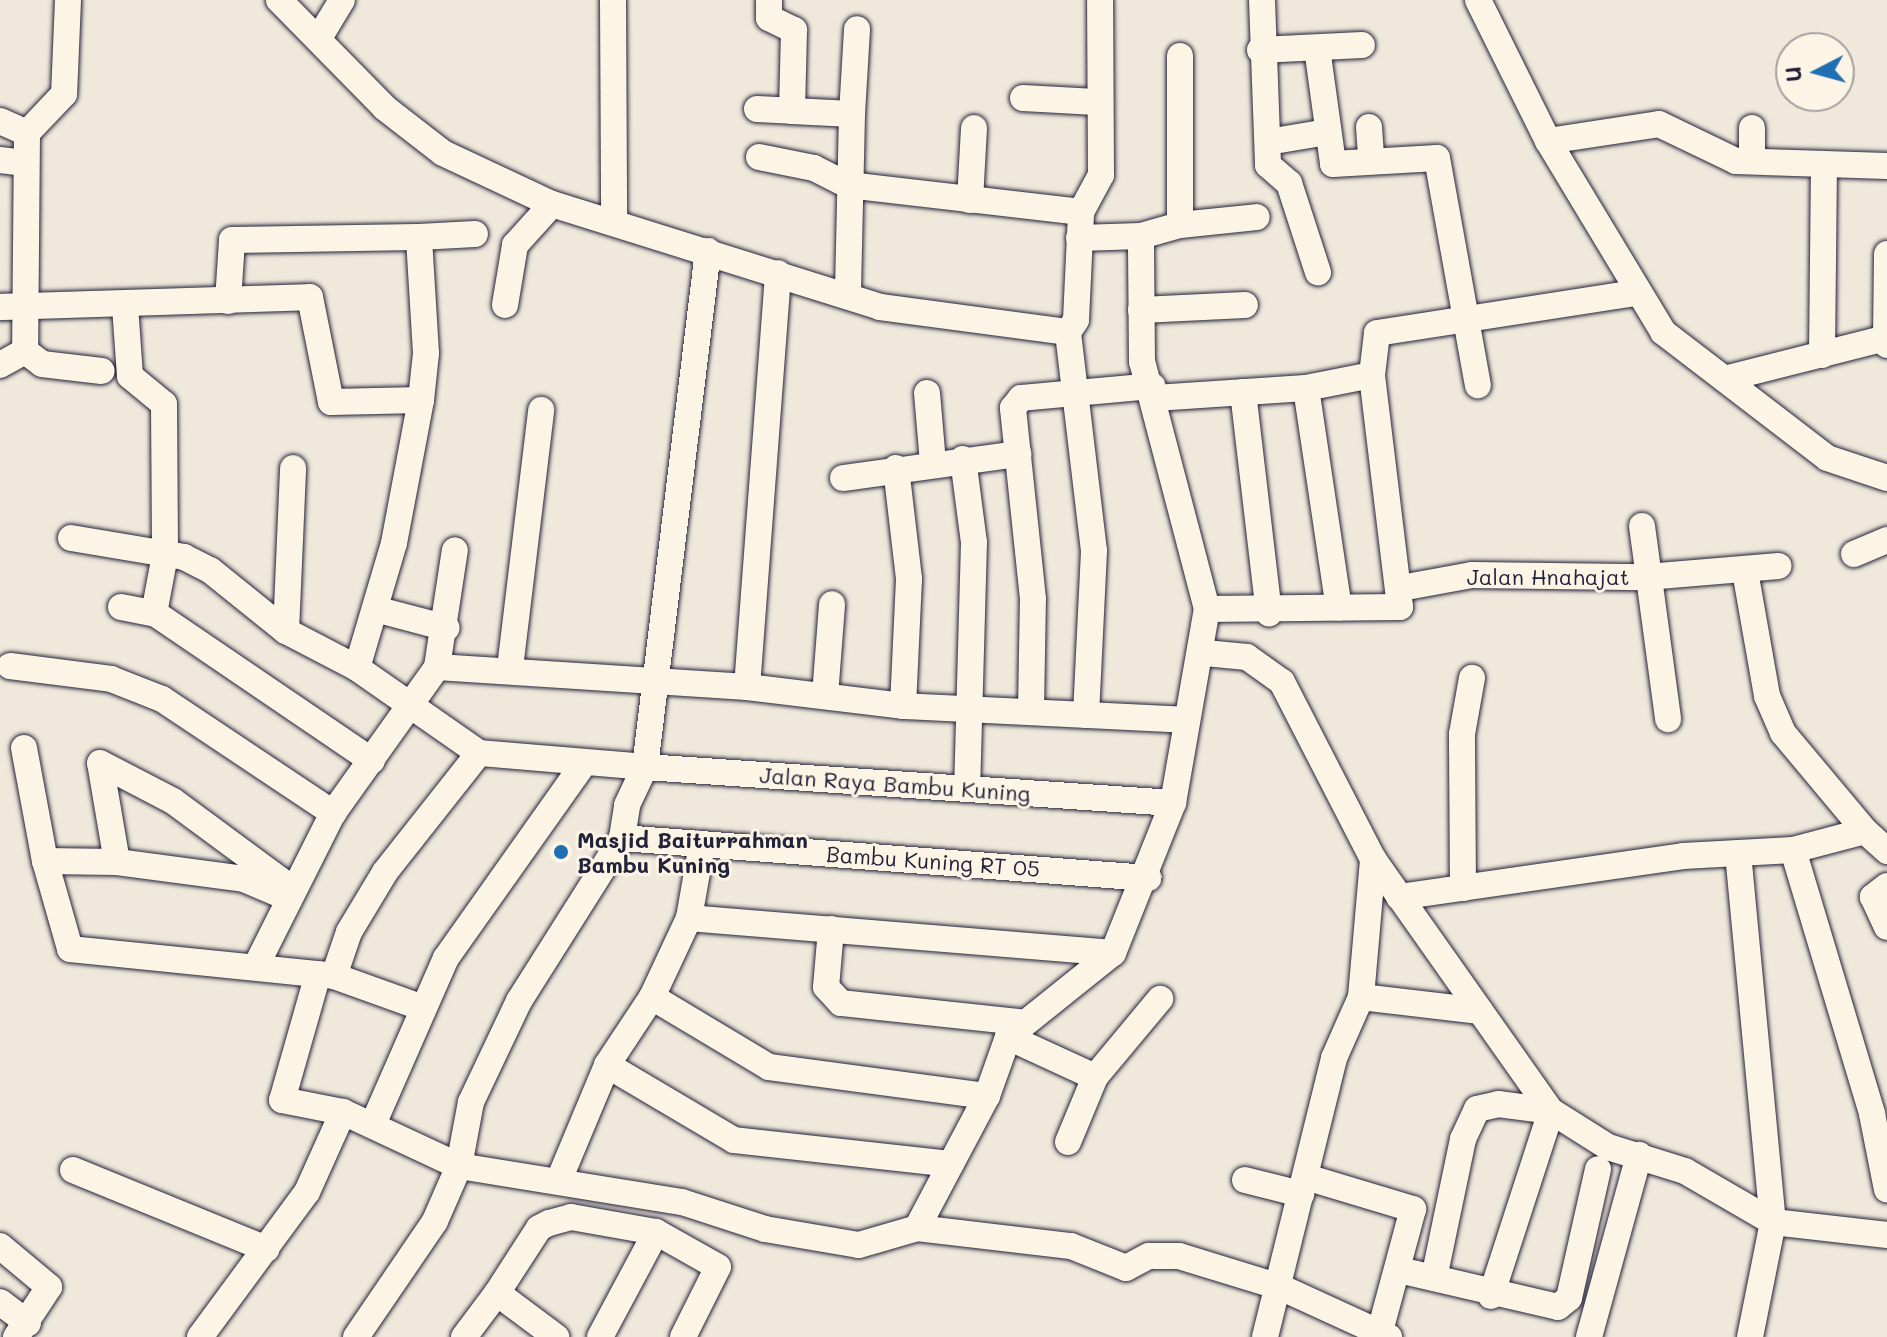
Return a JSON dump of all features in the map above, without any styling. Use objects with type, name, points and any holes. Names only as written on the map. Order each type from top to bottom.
[{"type":"street","points":[[68,0],[64,94],[27,133],[27,309],[7,360],[102,371]]},
{"type":"street","points":[[279,0],[385,108],[443,153],[552,204],[614,219],[848,296],[1068,332]]},
{"type":"street","points":[[319,38],[342,0]]},
{"type":"street","points":[[613,0],[614,219]]},
{"type":"street","points":[[769,0],[769,18],[794,30],[792,111]]},
{"type":"street","points":[[1086,715],[1094,551],[1068,332],[1076,320],[1080,225],[1101,175],[1096,102],[1100,0]]},
{"type":"street","points":[[1262,0],[1260,50],[1268,165],[1289,183],[1318,272]]},
{"type":"street","points":[[1478,0],[1548,141],[1636,293],[1663,332],[1728,378],[1834,462],[1887,478]]},
{"type":"street","points":[[848,296],[848,185],[857,29]]},
{"type":"street","points":[[1260,50],[1362,45]]},
{"type":"street","points":[[1317,48],[1333,164],[1371,159],[1437,158],[1462,322],[1478,361],[1478,385]]},
{"type":"street","points":[[1180,56],[1180,225]]},
{"type":"street","points":[[1023,98],[1096,102]]},
{"type":"street","points":[[757,109],[852,114]]},
{"type":"street","points":[[0,121],[27,133]]},
{"type":"street","points":[[1548,141],[1659,124],[1698,148],[1752,160],[1887,166]]},
{"type":"street","points":[[1369,127],[1371,159]]},
{"type":"street","points":[[970,200],[974,128]]},
{"type":"street","points":[[1752,128],[1752,160]]},
{"type":"street","points":[[1268,142],[1327,132]]},
{"type":"street","points":[[759,157],[814,168],[848,185],[970,200],[1141,236],[1180,225],[1257,217]]},
{"type":"street","points":[[0,160],[26,163]]},
{"type":"street","points":[[1822,355],[1824,164]]},
{"type":"street","points":[[505,305],[515,245],[552,204]]},
{"type":"street","points":[[228,301],[232,240],[475,234]]},
{"type":"street","points":[[917,1228],[987,1096],[1014,1030],[1113,953],[1148,878],[1173,803],[1187,720],[1205,653],[1207,609],[1153,392],[1142,362],[1141,236]]},
{"type":"street","points":[[357,668],[375,609],[421,400],[426,353],[419,237]]},
{"type":"street","points":[[364,1334],[435,1221],[459,1166],[471,1102],[519,1001],[622,838],[627,805],[645,767],[708,251]]},
{"type":"street","points":[[1728,378],[1886,341],[1887,254]]},
{"type":"street","points":[[747,687],[778,273]]},
{"type":"street","points":[[1207,609],[1269,613],[1339,608],[1392,611],[1400,607],[1401,588],[1372,375],[1377,333],[1636,293]]},
{"type":"street","points":[[0,307],[27,309],[314,299],[331,402],[421,400]]},
{"type":"street","points":[[1141,310],[1245,305]]},
{"type":"street","points":[[125,306],[134,385],[164,404],[165,555],[154,613]]},
{"type":"street","points":[[1031,710],[1033,599],[1013,408],[1021,398],[1306,388],[1372,375]]},
{"type":"street","points":[[1306,388],[1339,608]]},
{"type":"street","points":[[1243,392],[1269,613]]},
{"type":"street","points":[[927,393],[933,463]]},
{"type":"street","points":[[510,668],[541,410]]},
{"type":"street","points":[[843,478],[896,468],[1018,454]]},
{"type":"street","points":[[963,459],[974,542],[967,789]]},
{"type":"street","points":[[286,631],[293,468]]},
{"type":"street","points":[[896,468],[909,579],[903,706]]},
{"type":"street","points":[[1642,526],[1668,719]]},
{"type":"street","points":[[71,538],[165,555],[210,570],[286,631],[357,668],[410,708],[479,753],[385,872],[349,932],[326,975],[282,1100],[339,1127],[374,1122],[459,1166],[559,1180],[859,1245],[917,1228],[1071,1246],[1126,1268],[1149,1256],[1179,1256],[1280,1287],[1384,1334],[1399,1270],[1415,1222],[1410,1204],[1304,1186],[1245,1180]]},
{"type":"street","points":[[1854,554],[1887,540]]},
{"type":"street","points":[[256,966],[289,892],[333,813],[437,667],[447,628],[455,550]]},
{"type":"street","name":"Jalan Hnahajat","points":[[1401,588],[1472,575],[1647,577],[1779,566]]},
{"type":"street","points":[[1745,571],[1767,696],[1783,733],[1865,831],[1887,851]]},
{"type":"street","points":[[825,696],[832,604]]},
{"type":"street","points":[[121,607],[154,613],[372,761]]},
{"type":"street","points":[[375,609],[447,628]]},
{"type":"street","points":[[1205,653],[1247,657],[1282,682],[1373,859],[1551,1111],[1608,1147],[1685,1171],[1773,1222],[1887,1235]]},
{"type":"street","points":[[10,666],[111,679],[162,699],[333,813]]},
{"type":"street","points":[[437,667],[510,668],[747,687],[903,706],[1187,720]]},
{"type":"street","points":[[1463,888],[1462,734],[1472,678]]},
{"type":"street","points":[[24,748],[45,861],[70,949],[326,975],[420,1007]]},
{"type":"street","name":"Jalan Raya Bambu Kuning","points":[[479,753],[582,766],[645,767],[1173,803]]},
{"type":"street","points":[[117,862],[100,763],[173,801],[289,892]]},
{"type":"street","points":[[374,1122],[420,1007],[446,958],[582,766]]},
{"type":"street","points":[[1399,897],[1738,853],[1793,850],[1865,831]]},
{"type":"street","name":"Bambu Kuning RT 05","points":[[622,838],[1148,878]]},
{"type":"street","points":[[559,1180],[607,1065],[652,997],[689,918],[702,844]]},
{"type":"street","points":[[1793,850],[1872,1114],[1887,1190]]},
{"type":"street","points":[[1738,853],[1773,1222],[1750,1337]]},
{"type":"street","points":[[1265,1337],[1280,1287],[1334,1058],[1361,997],[1373,859]]},
{"type":"street","points":[[45,861],[117,862],[244,879],[289,892]]},
{"type":"street","points":[[1887,886],[1873,897],[1887,927]]},
{"type":"street","points":[[689,918],[1113,953]]},
{"type":"street","points":[[831,929],[826,987],[841,1003],[1014,1030],[1095,1077]]},
{"type":"street","points":[[652,997],[769,1067],[987,1096]]},
{"type":"street","points":[[1361,997],[1480,1011]]},
{"type":"street","points":[[1068,1142],[1095,1077],[1160,999]]},
{"type":"street","points":[[607,1065],[734,1140],[951,1164]]},
{"type":"street","points":[[1434,1278],[1463,1139],[1477,1109],[1551,1111]]},
{"type":"street","points":[[1491,1296],[1551,1111]]},
{"type":"street","points":[[200,1337],[267,1249],[339,1127]]},
{"type":"street","points":[[1589,1337],[1639,1155]]},
{"type":"street","points":[[1399,1270],[1545,1308],[1569,1298],[1598,1169]]},
{"type":"street","points":[[73,1170],[267,1249]]},
{"type":"street","points":[[464,1337],[539,1228],[571,1217],[656,1232],[718,1267],[683,1337]]},
{"type":"street","points":[[600,1337],[656,1232]]},
{"type":"street","points":[[0,1246],[49,1287],[22,1330],[0,1302]]},
{"type":"street","points":[[497,1293],[556,1337]]},
{"type":"place","name":"Masjid Baiturrahman Bambu Kuning","points":[[561,852]]}]
